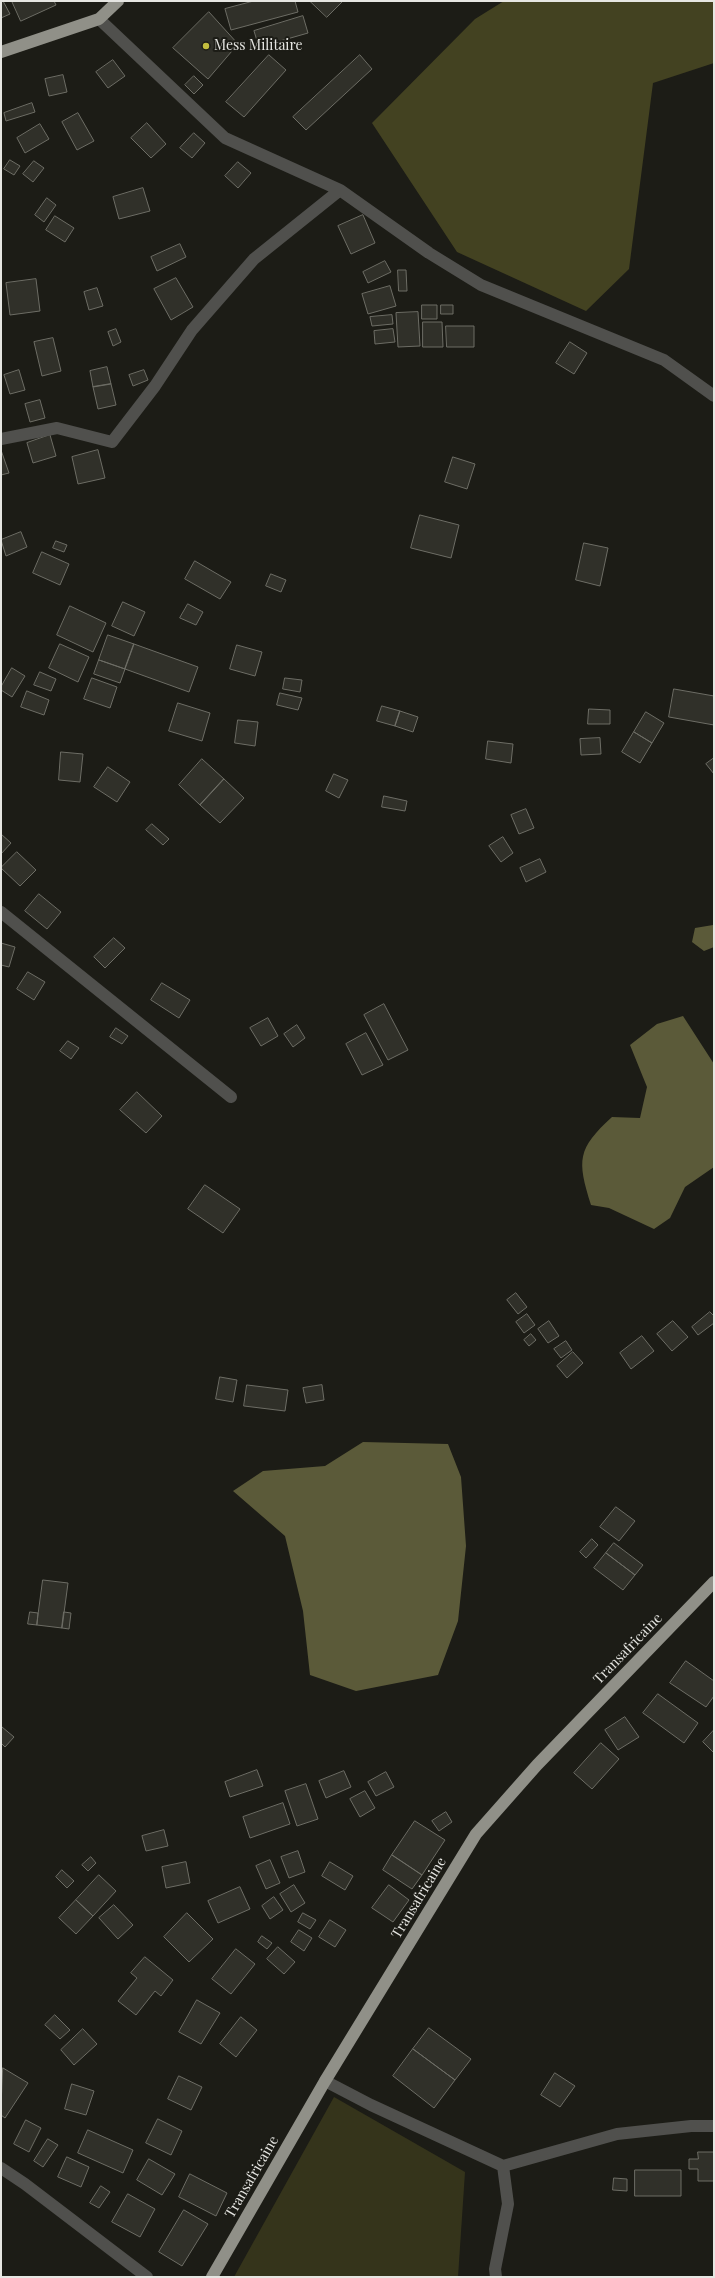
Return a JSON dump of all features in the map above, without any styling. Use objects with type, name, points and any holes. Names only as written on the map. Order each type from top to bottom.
[{"type":"highway","points":[[1,52],[99,19],[118,1]]},
{"type":"highway","name":"Transafricaine","points":[[212,2277],[325,2081],[476,1834],[542,1759],[714,1582]]},
{"type":"street","points":[[99,19],[225,138],[340,190],[430,253],[481,285],[664,360],[714,396]]},
{"type":"street","points":[[1,439],[57,428],[112,442],[155,386],[192,330],[254,259],[340,190]]},
{"type":"street","points":[[1,912],[231,1097]]},
{"type":"street","points":[[325,2081],[371,2105],[503,2166],[617,2134],[691,2126],[714,2126]]},
{"type":"street","points":[[496,2277],[494,2269],[508,2204],[503,2166]]},
{"type":"street","points":[[1,2168],[147,2277]]},
{"type":"shaded area","points":[[504,1],[714,1],[714,63],[653,83],[629,269],[586,311],[457,252],[372,123],[475,19]]},
{"type":"shaded area","points":[[713,925],[714,947],[704,951],[692,942],[695,928]]},
{"type":"shaded area","points":[[683,1016],[714,1064],[714,1167],[685,1187],[670,1218],[654,1229],[609,1208],[591,1205],[583,1177],[583,1156],[586,1147],[592,1138],[612,1117],[640,1118],[647,1087],[630,1045],[657,1024]]},
{"type":"shaded area","points":[[363,1442],[448,1444],[461,1477],[466,1546],[458,1621],[438,1675],[356,1691],[310,1675],[303,1611],[285,1536],[233,1491],[263,1471],[325,1466]]},
{"type":"shaded area","points":[[334,2097],[465,2172],[458,2277],[234,2277]]},
{"type":"building","points":[[1,1],[3,1],[10,14],[1,18]]},
{"type":"building","points":[[12,1],[54,1],[56,5],[21,21]]},
{"type":"building","points":[[254,1],[295,1],[298,12],[231,30],[225,9]]},
{"type":"building","points":[[310,1],[343,1],[327,17]]},
{"type":"building","name":"Mess Militaire","points":[[209,12],[238,44],[208,79],[173,48]]},
{"type":"building","points":[[303,16],[308,33],[259,47],[254,31]]},
{"type":"building","points":[[269,55],[286,70],[244,117],[226,102]]},
{"type":"building","points":[[360,55],[372,69],[306,130],[293,117]]},
{"type":"building","points":[[113,60],[125,76],[108,88],[96,72]]},
{"type":"building","points":[[63,75],[67,92],[49,96],[45,79]]},
{"type":"building","points":[[194,76],[203,85],[194,94],[185,85]]},
{"type":"building","points":[[32,103],[35,112],[6,121],[4,113]]},
{"type":"building","points":[[78,113],[94,141],[77,150],[62,122]]},
{"type":"building","points":[[147,123],[166,144],[151,158],[131,138]]},
{"type":"building","points":[[40,124],[49,139],[25,153],[17,138]]},
{"type":"building","points":[[194,133],[205,143],[192,158],[180,148]]},
{"type":"building","points":[[10,160],[20,166],[14,175],[4,169]]},
{"type":"building","points":[[34,161],[44,168],[33,182],[23,174]]},
{"type":"building","points":[[238,162],[251,173],[238,188],[225,176]]},
{"type":"building","points":[[143,188],[150,211],[119,219],[113,197]]},
{"type":"building","points":[[47,198],[56,205],[44,222],[35,215]]},
{"type":"building","points":[[363,215],[375,243],[351,254],[338,226]]},
{"type":"building","points":[[55,216],[74,228],[65,242],[46,230]]},
{"type":"building","points":[[180,244],[186,257],[157,271],[151,257]]},
{"type":"building","points":[[385,261],[391,272],[368,283],[363,272]]},
{"type":"building","points":[[398,270],[406,270],[407,291],[399,291]]},
{"type":"building","points":[[176,278],[193,307],[171,320],[154,289]]},
{"type":"building","points":[[36,279],[40,311],[10,315],[6,283]]},
{"type":"building","points":[[390,286],[396,306],[368,314],[362,294]]},
{"type":"building","points":[[97,288],[103,306],[89,310],[84,292]]},
{"type":"building","points":[[422,305],[437,305],[437,319],[422,319]]},
{"type":"building","points":[[441,305],[453,305],[453,314],[441,314]]},
{"type":"building","points":[[418,312],[420,346],[398,347],[396,313]]},
{"type":"building","points":[[392,315],[393,324],[372,326],[370,317]]},
{"type":"building","points":[[423,322],[442,322],[443,347],[423,347]]},
{"type":"building","points":[[446,326],[474,326],[474,347],[447,347]]},
{"type":"building","points":[[116,329],[121,342],[113,346],[108,332]]},
{"type":"building","points":[[393,329],[395,342],[375,344],[374,331]]},
{"type":"building","points":[[53,338],[61,371],[42,376],[34,342]]},
{"type":"building","points":[[570,342],[587,353],[574,374],[556,363]]},
{"type":"building","points":[[107,367],[111,384],[93,387],[90,371]]},
{"type":"building","points":[[19,370],[25,390],[10,394],[4,375]]},
{"type":"building","points":[[144,370],[148,380],[133,386],[129,375]]},
{"type":"building","points":[[111,384],[116,405],[98,409],[93,387]]},
{"type":"building","points":[[40,400],[45,418],[30,422],[25,404]]},
{"type":"building","points":[[50,435],[56,456],[33,463],[27,443]]},
{"type":"building","points":[[1,450],[9,473],[1,475]]},
{"type":"building","points":[[98,450],[105,478],[78,484],[72,457]]},
{"type":"building","points":[[453,457],[475,464],[467,489],[445,482]]},
{"type":"building","points":[[420,515],[459,525],[451,558],[411,548]]},
{"type":"building","points":[[21,532],[27,547],[6,556],[1,540]]},
{"type":"building","points":[[56,541],[67,545],[64,552],[53,548]]},
{"type":"building","points":[[584,543],[608,548],[600,586],[576,580]]},
{"type":"building","points":[[42,552],[69,564],[60,585],[33,573]]},
{"type":"building","points":[[195,561],[231,582],[220,599],[185,579]]},
{"type":"building","points":[[271,574],[286,580],[281,592],[266,586]]},
{"type":"building","points":[[123,602],[145,612],[134,636],[112,626]]},
{"type":"building","points":[[188,604],[203,612],[196,625],[180,618]]},
{"type":"building","points":[[70,606],[106,623],[93,652],[57,635]]},
{"type":"building","points":[[108,635],[134,644],[125,669],[99,660]]},
{"type":"building","points":[[60,644],[89,657],[78,682],[49,668]]},
{"type":"building","points":[[134,644],[198,667],[189,692],[125,669]]},
{"type":"building","points":[[237,645],[262,652],[255,676],[230,669]]},
{"type":"building","points":[[99,660],[125,669],[120,683],[94,674]]},
{"type":"building","points":[[12,668],[25,676],[12,697],[1,690],[1,687]]},
{"type":"building","points":[[40,672],[56,679],[51,691],[34,685]]},
{"type":"building","points":[[92,678],[117,687],[110,708],[84,699]]},
{"type":"building","points":[[285,678],[302,680],[300,692],[283,689]]},
{"type":"building","points":[[674,689],[714,696],[714,725],[669,717]]},
{"type":"building","points":[[27,691],[49,700],[44,715],[21,707]]},
{"type":"building","points":[[280,693],[302,698],[298,710],[277,705]]},
{"type":"building","points":[[178,703],[210,713],[202,741],[169,731]]},
{"type":"building","points":[[382,706],[400,711],[395,726],[377,721]]},
{"type":"building","points":[[589,709],[610,710],[610,724],[588,724]]},
{"type":"building","points":[[400,711],[418,717],[413,732],[395,726]]},
{"type":"building","points":[[646,712],[664,723],[652,743],[634,732]]},
{"type":"building","points":[[238,720],[258,722],[255,746],[235,743]]},
{"type":"building","points":[[634,732],[652,743],[640,763],[622,752]]},
{"type":"building","points":[[600,738],[601,754],[581,755],[580,739]]},
{"type":"building","points":[[488,741],[513,744],[511,763],[486,759]]},
{"type":"building","points":[[61,752],[83,754],[80,782],[59,780]]},
{"type":"building","points":[[714,758],[714,774],[706,764]]},
{"type":"building","points":[[202,759],[224,779],[200,805],[179,785]]},
{"type":"building","points":[[108,767],[130,782],[117,802],[94,787]]},
{"type":"building","points":[[334,774],[348,780],[339,798],[326,791]]},
{"type":"building","points":[[224,779],[244,798],[220,823],[200,805]]},
{"type":"building","points":[[384,796],[407,801],[405,811],[382,807]]},
{"type":"building","points":[[526,809],[534,828],[519,834],[511,815]]},
{"type":"building","points":[[152,824],[169,839],[163,845],[146,830]]},
{"type":"building","points":[[1,834],[11,843],[1,854]]},
{"type":"building","points":[[503,837],[513,853],[501,862],[489,846]]},
{"type":"building","points":[[17,852],[36,870],[20,886],[1,868]]},
{"type":"building","points":[[540,859],[546,872],[526,882],[520,868]]},
{"type":"building","points":[[39,894],[61,912],[47,929],[25,911]]},
{"type":"building","points":[[114,938],[125,948],[105,968],[94,957]]},
{"type":"building","points":[[1,943],[15,947],[9,967],[1,965]]},
{"type":"building","points":[[28,972],[45,982],[34,1000],[17,989]]},
{"type":"building","points":[[162,983],[190,1000],[179,1018],[151,1000]]},
{"type":"building","points":[[384,1004],[408,1050],[388,1060],[364,1015]]},
{"type":"building","points":[[268,1018],[278,1036],[261,1046],[250,1028]]},
{"type":"building","points":[[297,1025],[305,1038],[293,1047],[284,1034]]},
{"type":"building","points":[[116,1028],[128,1036],[122,1044],[110,1037]]},
{"type":"building","points":[[366,1033],[383,1065],[362,1075],[346,1044]]},
{"type":"building","points":[[68,1041],[79,1048],[71,1059],[60,1051]]},
{"type":"building","points":[[137,1092],[162,1116],[146,1133],[120,1110]]},
{"type":"building","points":[[205,1185],[240,1209],[223,1233],[188,1209]]},
{"type":"building","points":[[516,1293],[527,1307],[518,1314],[507,1300]]},
{"type":"building","points":[[710,1312],[714,1316],[714,1323],[698,1335],[692,1327]]},
{"type":"building","points":[[527,1314],[535,1325],[524,1333],[516,1322]]},
{"type":"building","points":[[549,1321],[559,1336],[548,1343],[538,1329]]},
{"type":"building","points":[[673,1321],[688,1337],[672,1351],[657,1334]]},
{"type":"building","points":[[531,1334],[536,1340],[529,1346],[524,1340]]},
{"type":"building","points":[[642,1336],[654,1351],[631,1369],[620,1353]]},
{"type":"building","points":[[566,1341],[572,1350],[561,1358],[554,1349]]},
{"type":"building","points":[[573,1352],[583,1363],[567,1378],[557,1366]]},
{"type":"building","points":[[220,1377],[237,1380],[233,1402],[216,1399]]},
{"type":"building","points":[[247,1385],[288,1390],[285,1411],[244,1406]]},
{"type":"building","points":[[322,1385],[324,1400],[306,1403],[303,1388]]},
{"type":"building","points":[[616,1507],[635,1521],[619,1541],[600,1527]]},
{"type":"building","points":[[592,1539],[598,1545],[586,1558],[580,1552]]},
{"type":"building","points":[[614,1543],[643,1565],[635,1575],[606,1553]]},
{"type":"building","points":[[606,1553],[635,1575],[623,1590],[594,1568]]},
{"type":"building","points":[[43,1580],[68,1583],[62,1628],[37,1625]]},
{"type":"building","points":[[30,1612],[38,1613],[37,1625],[28,1624]]},
{"type":"building","points":[[64,1612],[71,1613],[69,1629],[62,1628]]},
{"type":"building","points":[[686,1661],[714,1681],[714,1696],[706,1707],[670,1683]]},
{"type":"building","points":[[658,1694],[698,1723],[684,1743],[643,1713]]},
{"type":"building","points":[[625,1717],[639,1737],[618,1750],[605,1730]]},
{"type":"building","points":[[2,1727],[14,1737],[5,1747],[1,1743]]},
{"type":"building","points":[[714,1730],[714,1753],[703,1742]]},
{"type":"building","points":[[601,1743],[619,1759],[592,1789],[574,1773]]},
{"type":"building","points":[[257,1770],[263,1786],[230,1797],[225,1782]]},
{"type":"building","points":[[344,1771],[351,1787],[326,1798],[319,1781]]},
{"type":"building","points":[[386,1772],[394,1787],[376,1796],[368,1782]]},
{"type":"building","points":[[306,1784],[318,1819],[297,1826],[285,1791]]},
{"type":"building","points":[[365,1791],[375,1808],[360,1817],[350,1799]]},
{"type":"building","points":[[283,1803],[290,1824],[250,1838],[243,1817]]},
{"type":"building","points":[[446,1812],[452,1822],[439,1831],[432,1821]]},
{"type":"building","points":[[415,1821],[445,1840],[422,1875],[392,1855]]},
{"type":"building","points":[[164,1830],[168,1846],[146,1851],[142,1836]]},
{"type":"building","points":[[298,1851],[305,1872],[289,1878],[281,1857]]},
{"type":"building","points":[[392,1855],[422,1875],[412,1889],[383,1870]]},
{"type":"building","points":[[91,1857],[96,1863],[88,1871],[82,1865]]},
{"type":"building","points":[[270,1860],[280,1883],[266,1889],[256,1866]]},
{"type":"building","points":[[186,1862],[190,1883],[166,1888],[162,1867]]},
{"type":"building","points":[[330,1862],[353,1876],[345,1890],[322,1876]]},
{"type":"building","points":[[62,1870],[74,1881],[67,1888],[56,1877]]},
{"type":"building","points":[[99,1875],[116,1891],[93,1916],[76,1900]]},
{"type":"building","points":[[294,1885],[305,1903],[291,1912],[280,1894]]},
{"type":"building","points":[[389,1885],[409,1900],[393,1922],[372,1908]]},
{"type":"building","points":[[240,1887],[250,1909],[218,1923],[208,1901]]},
{"type":"building","points":[[274,1897],[283,1910],[270,1919],[262,1906]]},
{"type":"building","points":[[76,1900],[93,1916],[76,1934],[59,1918]]},
{"type":"building","points":[[114,1905],[133,1925],[118,1939],[99,1918]]},
{"type":"building","points":[[187,1913],[213,1939],[189,1962],[164,1937]]},
{"type":"building","points":[[303,1913],[316,1920],[310,1929],[298,1922]]},
{"type":"building","points":[[330,1920],[346,1930],[335,1947],[319,1937]]},
{"type":"building","points":[[299,1930],[312,1938],[304,1951],[291,1942]]},
{"type":"building","points":[[262,1936],[272,1943],[267,1949],[258,1942]]},
{"type":"building","points":[[278,1947],[295,1962],[284,1974],[267,1959]]},
{"type":"building","points":[[236,1949],[255,1964],[231,1994],[212,1979]]},
{"type":"building","points":[[145,1957],[173,1980],[161,1996],[155,1991],[136,2015],[118,2001],[137,1978],[131,1973]]},
{"type":"building","points":[[197,2000],[220,2013],[201,2044],[179,2032]]},
{"type":"building","points":[[55,2015],[70,2030],[60,2039],[45,2025]]},
{"type":"building","points":[[241,2017],[257,2030],[236,2057],[220,2044]]},
{"type":"building","points":[[429,2028],[471,2059],[455,2080],[413,2049]]},
{"type":"building","points":[[83,2029],[97,2044],[74,2065],[61,2050]]},
{"type":"building","points":[[413,2049],[455,2080],[434,2108],[393,2076]]},
{"type":"building","points":[[3,2068],[28,2083],[5,2118],[1,2115]]},
{"type":"building","points":[[555,2073],[575,2086],[560,2107],[541,2095]]},
{"type":"building","points":[[179,2076],[202,2087],[191,2110],[168,2099]]},
{"type":"building","points":[[72,2084],[94,2091],[86,2115],[65,2109]]},
{"type":"building","points":[[158,2119],[182,2131],[171,2155],[146,2143]]},
{"type":"building","points":[[26,2120],[41,2128],[29,2152],[14,2144]]},
{"type":"building","points":[[88,2130],[133,2150],[123,2173],[78,2153]]},
{"type":"building","points":[[48,2139],[58,2145],[43,2167],[34,2161]]},
{"type":"building","points":[[698,2152],[714,2152],[714,2181],[698,2181],[698,2169],[689,2169],[689,2159],[698,2159]]},
{"type":"building","points":[[67,2157],[89,2167],[81,2187],[58,2177]]},
{"type":"building","points":[[149,2159],[175,2174],[162,2195],[137,2180]]},
{"type":"building","points":[[635,2170],[681,2170],[681,2196],[635,2196]]},
{"type":"building","points":[[190,2174],[227,2193],[216,2216],[179,2197]]},
{"type":"building","points":[[614,2178],[627,2179],[627,2191],[613,2190]]},
{"type":"building","points":[[101,2186],[110,2192],[99,2208],[90,2203]]},
{"type":"building","points":[[128,2194],[155,2209],[140,2237],[112,2222]]},
{"type":"building","points":[[184,2210],[208,2224],[182,2266],[159,2252]]},
{"type":"place","name":"Mess Militaire","points":[[206,46]]}]
